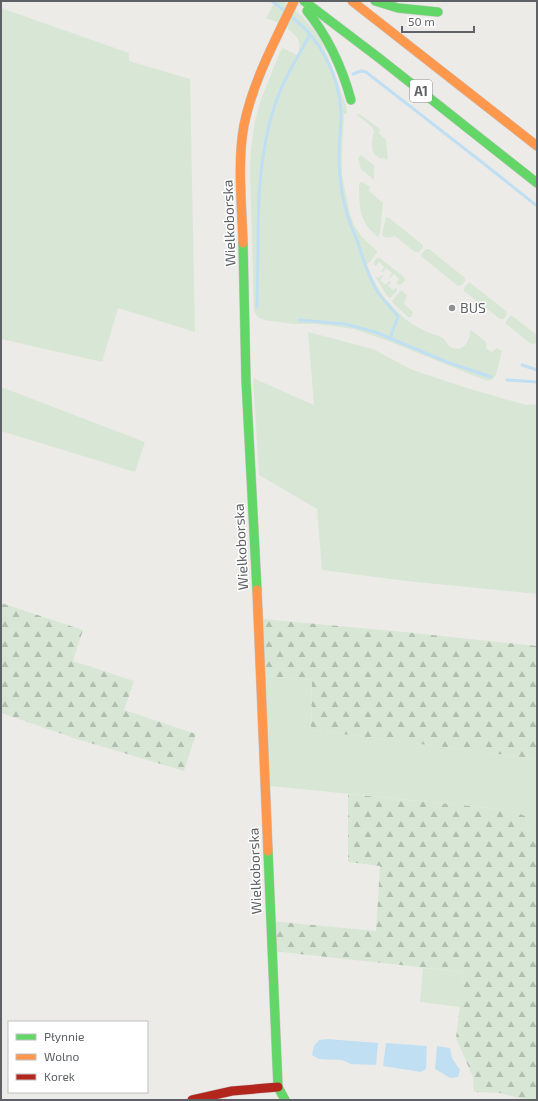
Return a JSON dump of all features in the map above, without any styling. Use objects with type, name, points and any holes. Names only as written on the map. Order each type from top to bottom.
[{"type":"main road","name":"Wielkoborska","points":[[285,1100],[278,1087],[257,586],[246,380],[246,327],[241,163],[244,126],[251,97],[294,1]]},
{"type":"main road","points":[[298,1],[331,43],[342,68],[351,100]]},
{"type":"main road","name":"A1","points":[[304,1],[397,72],[537,184]]},
{"type":"main road","name":"A1","points":[[352,1],[537,146]]},
{"type":"main road","points":[[375,1],[392,7],[409,10],[438,12]]},
{"type":"main road","points":[[192,1100],[232,1090],[278,1087]]},
{"type":"green space","points":[[275,1],[283,1],[302,16],[320,37],[346,105],[347,114],[344,114],[342,175],[350,214],[354,225],[361,236],[377,251],[367,265],[377,286],[387,301],[411,323],[420,329],[443,338],[451,347],[459,348],[465,345],[469,339],[471,330],[486,342],[486,348],[491,352],[497,348],[502,351],[496,375],[492,380],[488,381],[354,329],[264,320],[258,317],[255,313],[250,172],[251,149],[255,121],[261,99],[280,52],[283,48],[297,55],[299,51],[299,43],[296,36],[279,23],[266,19]]},
{"type":"green space","points":[[1,8],[129,53],[129,61],[190,79],[195,332],[118,308],[102,362],[1,339]]},
{"type":"green space","points":[[359,114],[380,129],[379,133],[386,140],[387,160],[383,158],[381,159],[374,154],[372,140],[374,131],[372,127],[357,115]]},
{"type":"green space","points":[[361,155],[375,166],[374,180],[361,169],[358,158]]},
{"type":"green space","points":[[360,182],[363,182],[370,187],[369,191],[383,203],[380,233],[378,237],[367,226],[361,214],[359,200]]},
{"type":"green space","points":[[386,217],[423,245],[423,248],[419,252],[415,252],[395,236],[387,238],[384,237],[382,234]]},
{"type":"green space","points":[[426,249],[429,249],[465,278],[462,285],[458,286],[422,257],[421,254]]},
{"type":"green space","points":[[377,258],[380,258],[404,277],[405,280],[402,284],[399,285],[396,283],[399,279],[394,274],[390,278],[389,277],[392,273],[386,268],[383,272],[381,271],[384,267],[379,262],[376,266],[374,265]]},
{"type":"green space","points":[[382,275],[383,276],[380,280],[386,285],[389,281],[391,282],[388,286],[393,290],[397,287],[397,291],[390,298],[387,296],[375,276],[378,278]]},
{"type":"green space","points":[[469,282],[506,311],[507,314],[504,319],[500,319],[464,291],[464,288]]},
{"type":"green space","points":[[400,291],[407,295],[404,304],[413,312],[411,317],[408,317],[392,302]]},
{"type":"green space","points":[[511,315],[537,335],[537,343],[531,344],[506,324],[506,321]]},
{"type":"green space","points":[[308,332],[373,349],[410,369],[467,388],[526,405],[537,404],[537,594],[406,581],[322,570],[317,509],[259,475],[253,378],[314,405]]},
{"type":"green space","points":[[1,387],[145,442],[135,472],[1,431]]},
{"type":"green space","points":[[1,603],[83,630],[73,661],[134,681],[124,710],[196,734],[184,771],[77,739],[1,713]]},
{"type":"green space","points":[[262,619],[537,646],[537,759],[311,730],[312,680],[265,676]]},
{"type":"green space","points":[[265,676],[312,680],[311,730],[537,759],[537,846],[525,816],[511,810],[270,786]]},
{"type":"green space","points":[[348,794],[511,810],[525,816],[537,846],[537,1100],[526,1100],[500,1093],[474,1092],[473,1077],[456,1038],[464,972],[272,951],[271,921],[376,931],[380,866],[348,862]]},
{"type":"green space","points":[[423,968],[464,972],[460,1007],[420,1002]]},
{"type":"water","points":[[327,1039],[378,1043],[376,1065],[351,1064],[342,1060],[319,1059],[312,1055],[314,1046],[319,1040]]},
{"type":"water","points":[[386,1043],[427,1046],[426,1069],[421,1072],[383,1066]]},
{"type":"water","points":[[437,1046],[450,1048],[452,1058],[460,1070],[458,1077],[450,1078],[435,1069]]},
{"type":"waterway","points":[[272,1],[285,11]]},
{"type":"waterway","points":[[292,17],[302,26],[319,47],[332,71],[336,84],[341,111],[339,159],[343,198],[350,224],[371,279],[379,294],[398,317],[390,338]]},
{"type":"waterway","points":[[257,307],[259,193],[265,143],[280,91],[310,34]]},
{"type":"waterway","points":[[353,74],[361,71],[366,72],[537,206]]},
{"type":"waterway","points":[[299,320],[345,324],[375,332],[447,362],[491,377]]},
{"type":"waterway","points":[[522,365],[537,370]]},
{"type":"waterway","points":[[507,380],[537,382]]},
{"type":"traffic: fast","points":[[304,1],[379,58],[537,183]]},
{"type":"traffic: fast","points":[[375,1],[398,8],[438,12]]},
{"type":"traffic: fast","points":[[307,11],[315,21],[334,53],[351,100]]},
{"type":"traffic: fast","points":[[243,243],[246,380],[257,590]]},
{"type":"traffic: fast","points":[[268,851],[278,1087],[285,1100]]},
{"type":"traffic: slow","points":[[243,243],[240,169],[244,125],[259,77],[294,1]]},
{"type":"traffic: slow","points":[[352,1],[537,146]]},
{"type":"traffic: slow","points":[[257,590],[268,851]]},
{"type":"traffic: jam","points":[[192,1100],[232,1091],[278,1087]]},
{"type":"place","name":"BUS","points":[[452,308]]}]
